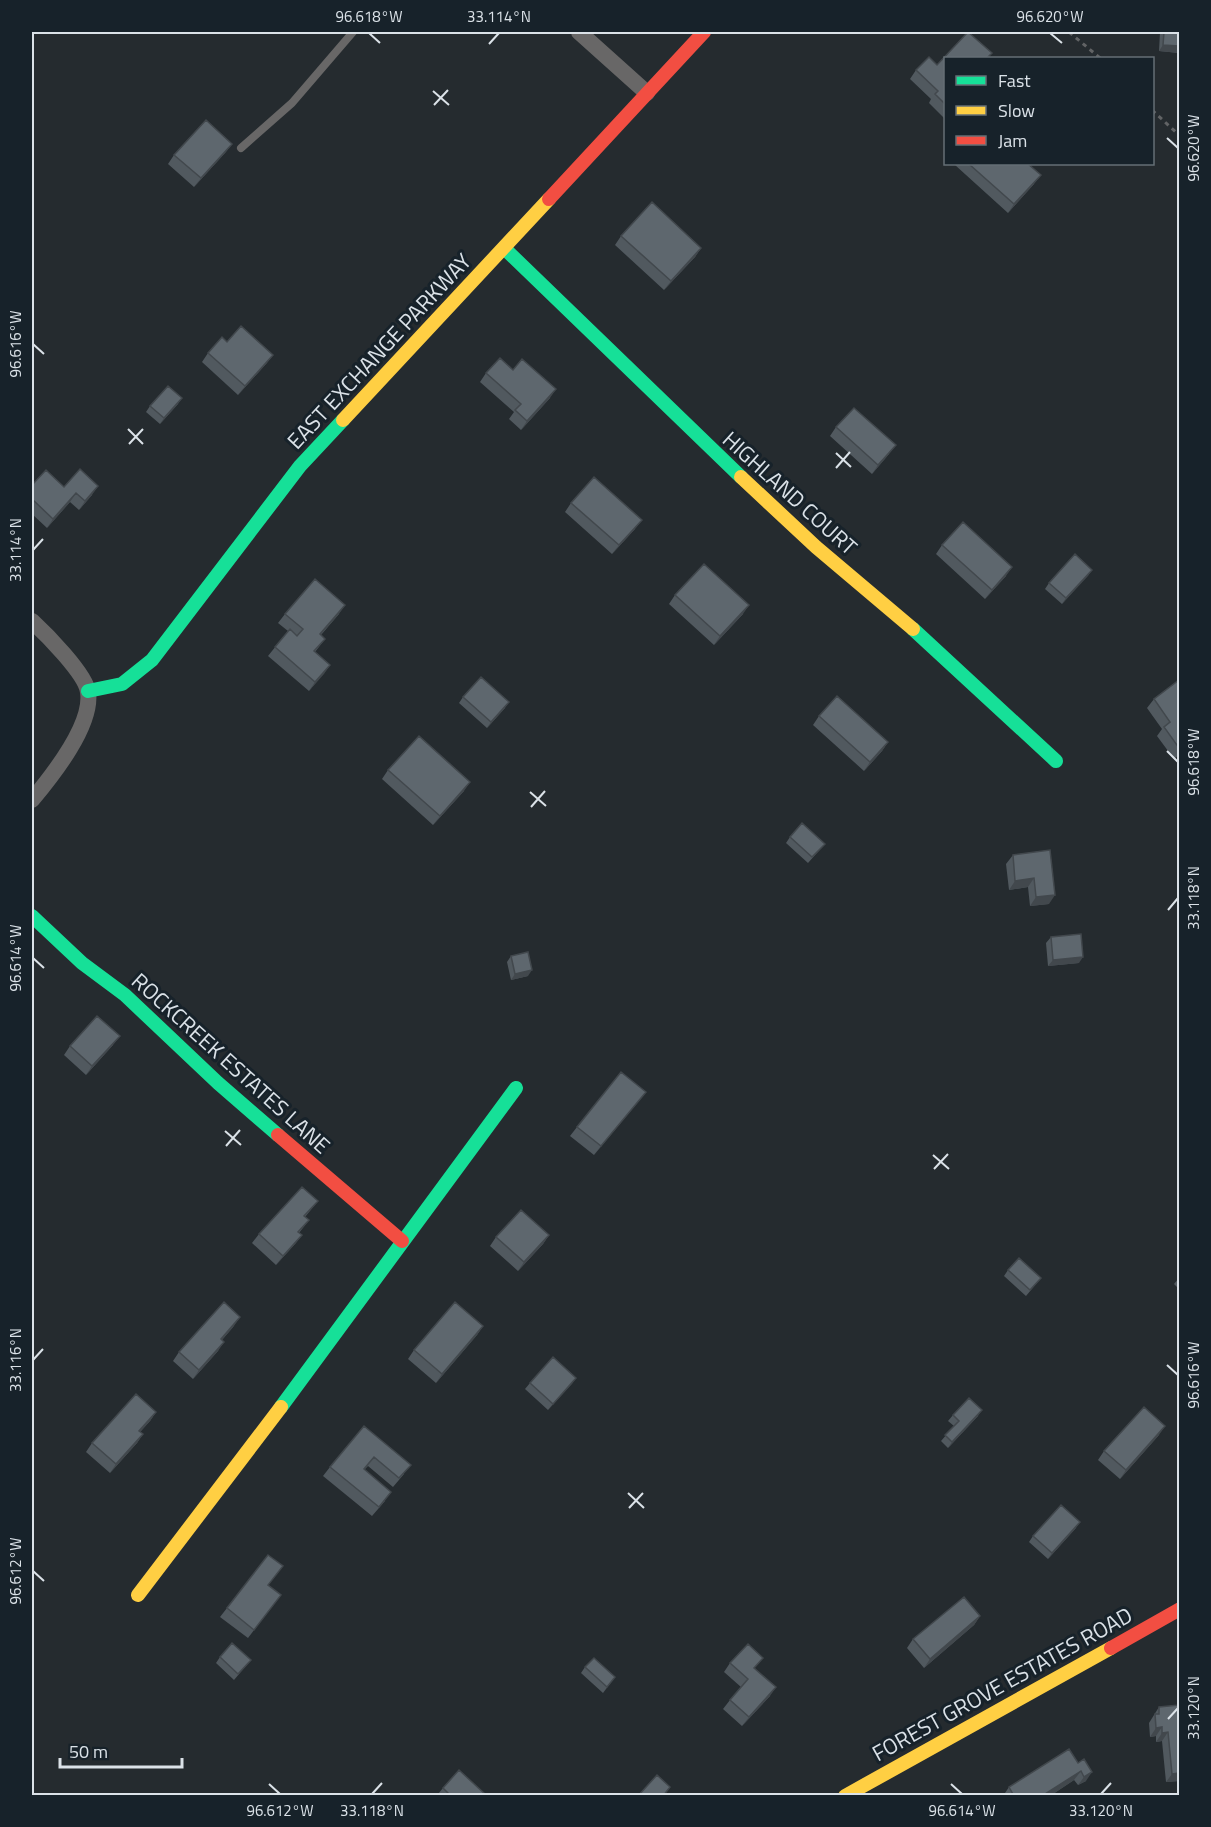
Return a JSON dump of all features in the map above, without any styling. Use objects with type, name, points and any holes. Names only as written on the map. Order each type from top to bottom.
[{"type":"street","points":[[579,32],[646,93]]},
{"type":"street","name":"EAST EXCHANGE PARKWAY","points":[[88,691],[122,684],[152,660],[300,466],[704,32]]},
{"type":"street","name":"HIGHLAND COURT","points":[[504,248],[645,387],[807,539],[914,629],[1056,761]]},
{"type":"street","points":[[32,621],[58,645],[88,691],[86,717],[56,771],[32,800]]},
{"type":"street","name":"ROCKCREEK ESTATES LANE","points":[[32,916],[82,963],[125,995],[218,1083],[402,1241]]},
{"type":"street","points":[[138,1595],[337,1334],[402,1241],[516,1088]]},
{"type":"street","name":"FOREST GROVE ESTATES ROAD","points":[[845,1796],[1179,1609]]},
{"type":"lane","points":[[241,148],[292,103],[353,32]]},
{"type":"path","points":[[1070,32],[1099,57]]},
{"type":"path","points":[[1154,112],[1179,136]]},
{"type":"building","points":[[968,32],[992,53],[988,57],[945,57]]},
{"type":"building","points":[[1164,32],[1179,32],[1179,46],[1163,45]]},
{"type":"building","points":[[929,57],[937,65],[944,58],[944,103],[935,94],[938,91],[916,70]]},
{"type":"building","points":[[206,120],[232,144],[201,178],[174,155]]},
{"type":"building","points":[[970,165],[1029,165],[1041,175],[1014,204]]},
{"type":"building","points":[[652,202],[701,248],[671,281],[621,236]]},
{"type":"building","points":[[241,326],[273,355],[245,386],[208,353],[222,337],[227,342]]},
{"type":"building","points":[[500,358],[513,370],[522,359],[556,389],[527,421],[515,410],[521,404],[486,373]]},
{"type":"building","points":[[168,386],[182,398],[164,418],[150,406]]},
{"type":"building","points":[[854,408],[896,445],[878,465],[836,427]]},
{"type":"building","points":[[80,469],[98,486],[85,501],[76,493],[53,519],[32,499],[32,485],[46,470],[64,487]]},
{"type":"building","points":[[594,477],[642,520],[619,545],[571,503]]},
{"type":"building","points":[[963,522],[1012,567],[992,590],[942,545]]},
{"type":"building","points":[[1075,554],[1092,570],[1066,598],[1049,583]]},
{"type":"building","points":[[704,564],[749,605],[720,636],[675,595]]},
{"type":"building","points":[[315,579],[345,605],[320,634],[325,639],[314,651],[330,665],[315,682],[275,647],[290,629],[297,636],[303,629],[285,614]]},
{"type":"building","points":[[481,677],[509,702],[491,722],[463,697]]},
{"type":"building","points":[[1179,680],[1179,748],[1164,727],[1170,722],[1154,699]]},
{"type":"building","points":[[837,696],[888,742],[870,762],[819,716]]},
{"type":"building","points":[[419,736],[470,782],[440,816],[388,770]]},
{"type":"building","points":[[802,823],[825,844],[812,857],[790,837]]},
{"type":"building","points":[[1050,850],[1055,895],[1036,897],[1034,878],[1015,881],[1013,855]]},
{"type":"building","points":[[1081,934],[1083,957],[1053,960],[1051,937]]},
{"type":"building","points":[[528,952],[532,970],[515,974],[511,956]]},
{"type":"building","points":[[97,1016],[120,1036],[92,1066],[70,1046]]},
{"type":"building","points":[[621,1072],[646,1092],[601,1146],[577,1127]]},
{"type":"building","points":[[302,1187],[318,1201],[304,1216],[309,1220],[298,1232],[302,1235],[283,1256],[259,1234]]},
{"type":"building","points":[[521,1210],[549,1235],[524,1262],[496,1237]]},
{"type":"building","points":[[1019,1258],[1041,1278],[1030,1290],[1008,1270]]},
{"type":"building","points":[[224,1302],[240,1317],[221,1339],[224,1342],[199,1370],[179,1352]]},
{"type":"building","points":[[455,1302],[483,1326],[442,1374],[414,1350]]},
{"type":"building","points":[[553,1357],[576,1378],[553,1404],[530,1383]]},
{"type":"building","points":[[136,1394],[156,1412],[139,1431],[143,1434],[116,1464],[92,1443]]},
{"type":"building","points":[[969,1398],[982,1410],[952,1442],[945,1435],[959,1421],[953,1415]]},
{"type":"building","points":[[1144,1407],[1165,1426],[1126,1470],[1104,1451]]},
{"type":"building","points":[[364,1426],[411,1465],[399,1478],[374,1457],[364,1469],[391,1492],[379,1507],[330,1467]]},
{"type":"building","points":[[1061,1505],[1080,1522],[1052,1553],[1033,1536]]},
{"type":"building","points":[[268,1555],[283,1566],[268,1585],[281,1595],[254,1630],[227,1608]]},
{"type":"building","points":[[964,1597],[980,1616],[930,1659],[913,1639]]},
{"type":"building","points":[[232,1643],[251,1660],[238,1674],[220,1657]]},
{"type":"building","points":[[748,1644],[763,1658],[754,1668],[776,1687],[749,1717],[730,1700],[748,1679],[730,1663]]},
{"type":"building","points":[[594,1658],[615,1677],[607,1687],[585,1667]]},
{"type":"building","points":[[1179,1705],[1179,1773],[1172,1774],[1168,1732],[1162,1733],[1162,1727],[1156,1728],[1155,1714],[1159,1714],[1159,1707]]},
{"type":"building","points":[[1069,1749],[1078,1763],[1084,1759],[1092,1772],[1084,1777],[1081,1771],[1042,1796],[1014,1796],[1009,1787]]},
{"type":"building","points":[[459,1770],[486,1795],[451,1796],[443,1788]]},
{"type":"building","points":[[657,1775],[670,1787],[663,1796],[638,1796]]},
{"type":"traffic: fast","points":[[504,248],[741,477]]},
{"type":"traffic: fast","points":[[88,691],[122,684],[152,660],[300,466],[343,420]]},
{"type":"traffic: fast","points":[[913,629],[1056,761]]},
{"type":"traffic: fast","points":[[32,916],[82,963],[125,995],[218,1083],[278,1135]]},
{"type":"traffic: fast","points":[[281,1407],[516,1088]]},
{"type":"traffic: slow","points":[[343,420],[549,199]]},
{"type":"traffic: slow","points":[[741,477],[816,547],[913,629]]},
{"type":"traffic: slow","points":[[138,1595],[281,1407]]},
{"type":"traffic: slow","points":[[845,1796],[1111,1648]]},
{"type":"traffic: jam","points":[[549,199],[704,32]]},
{"type":"traffic: jam","points":[[278,1135],[402,1241]]},
{"type":"traffic: jam","points":[[1111,1648],[1180,1609]]}]
